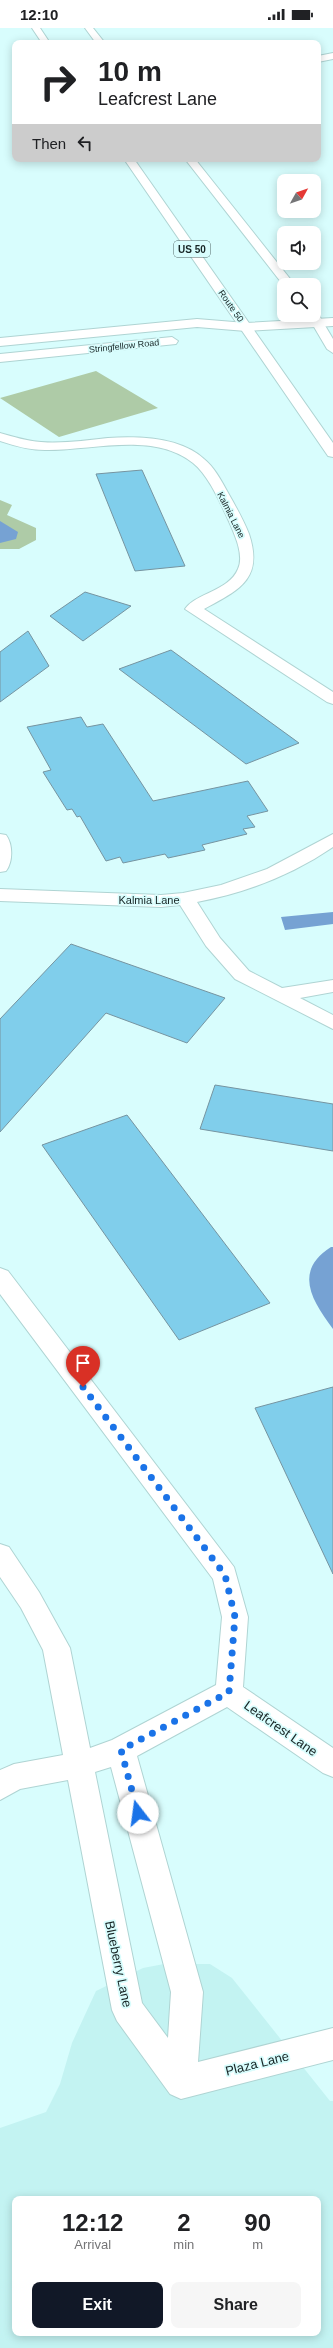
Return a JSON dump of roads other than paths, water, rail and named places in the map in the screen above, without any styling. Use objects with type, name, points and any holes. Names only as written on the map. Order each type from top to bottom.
[{"type":"main road","points":[[36,28],[44,40]]},
{"type":"main road","points":[[89,28],[99,40]]},
{"type":"main road","points":[[321,58],[333,56]]},
{"type":"main road","name":"Route 50","points":[[131,162],[333,453]]},
{"type":"main road","points":[[192,162],[284,278]]},
{"type":"main road","name":"Stringfellow Road","points":[[321,320],[333,322]]},
{"type":"main road","name":"Stringfellow Road","points":[[208,337],[246,327],[290,322]]},
{"type":"main road","points":[[317,322],[326,340],[333,349]]},
{"type":"main road","name":"Stringfellow Road","points":[[0,342],[197,323],[246,327]]},
{"type":"main road","name":"Stringfellow Road","points":[[0,358],[187,339]]},
{"type":"main road","name":"Kalmia Lane","points":[[0,437],[25,445],[51,447],[141,441],[175,449],[191,455],[201,463],[238,524],[248,557],[247,568],[233,585],[194,610],[333,699]]},
{"type":"main road","points":[[0,839],[2,845],[0,867]]},
{"type":"main road","name":"Kalmia Lane","points":[[0,895],[161,901],[186,900],[260,878],[287,867],[317,851],[333,839]]},
{"type":"main road","points":[[186,900],[213,942],[242,974],[278,995],[333,1022]]},
{"type":"main road","points":[[278,995],[333,986]]},
{"type":"main road","points":[[0,1277],[225,1575],[235,1617],[229,1692],[121,1750],[79,1765],[14,1777],[0,1787]]},
{"type":"main road","name":"Blueberry Lane","points":[[0,1555],[30,1600],[56,1648],[128,2010],[181,2083]]},
{"type":"main road","name":"Leafcrest Lane","points":[[229,1692],[256,1713],[333,1764]]},
{"type":"main road","points":[[121,1750],[187,1992],[181,2083]]},
{"type":"main road","name":"Plaza Lane","points":[[181,2083],[333,2044]]},
{"type":"water","points":[[0,521],[18,532],[16,539],[0,543]]},
{"type":"water","points":[[333,912],[333,924],[285,930],[281,917]]},
{"type":"water","points":[[333,1247],[333,1329],[318,1308],[313,1297],[309,1276],[312,1266],[319,1256]]}]
